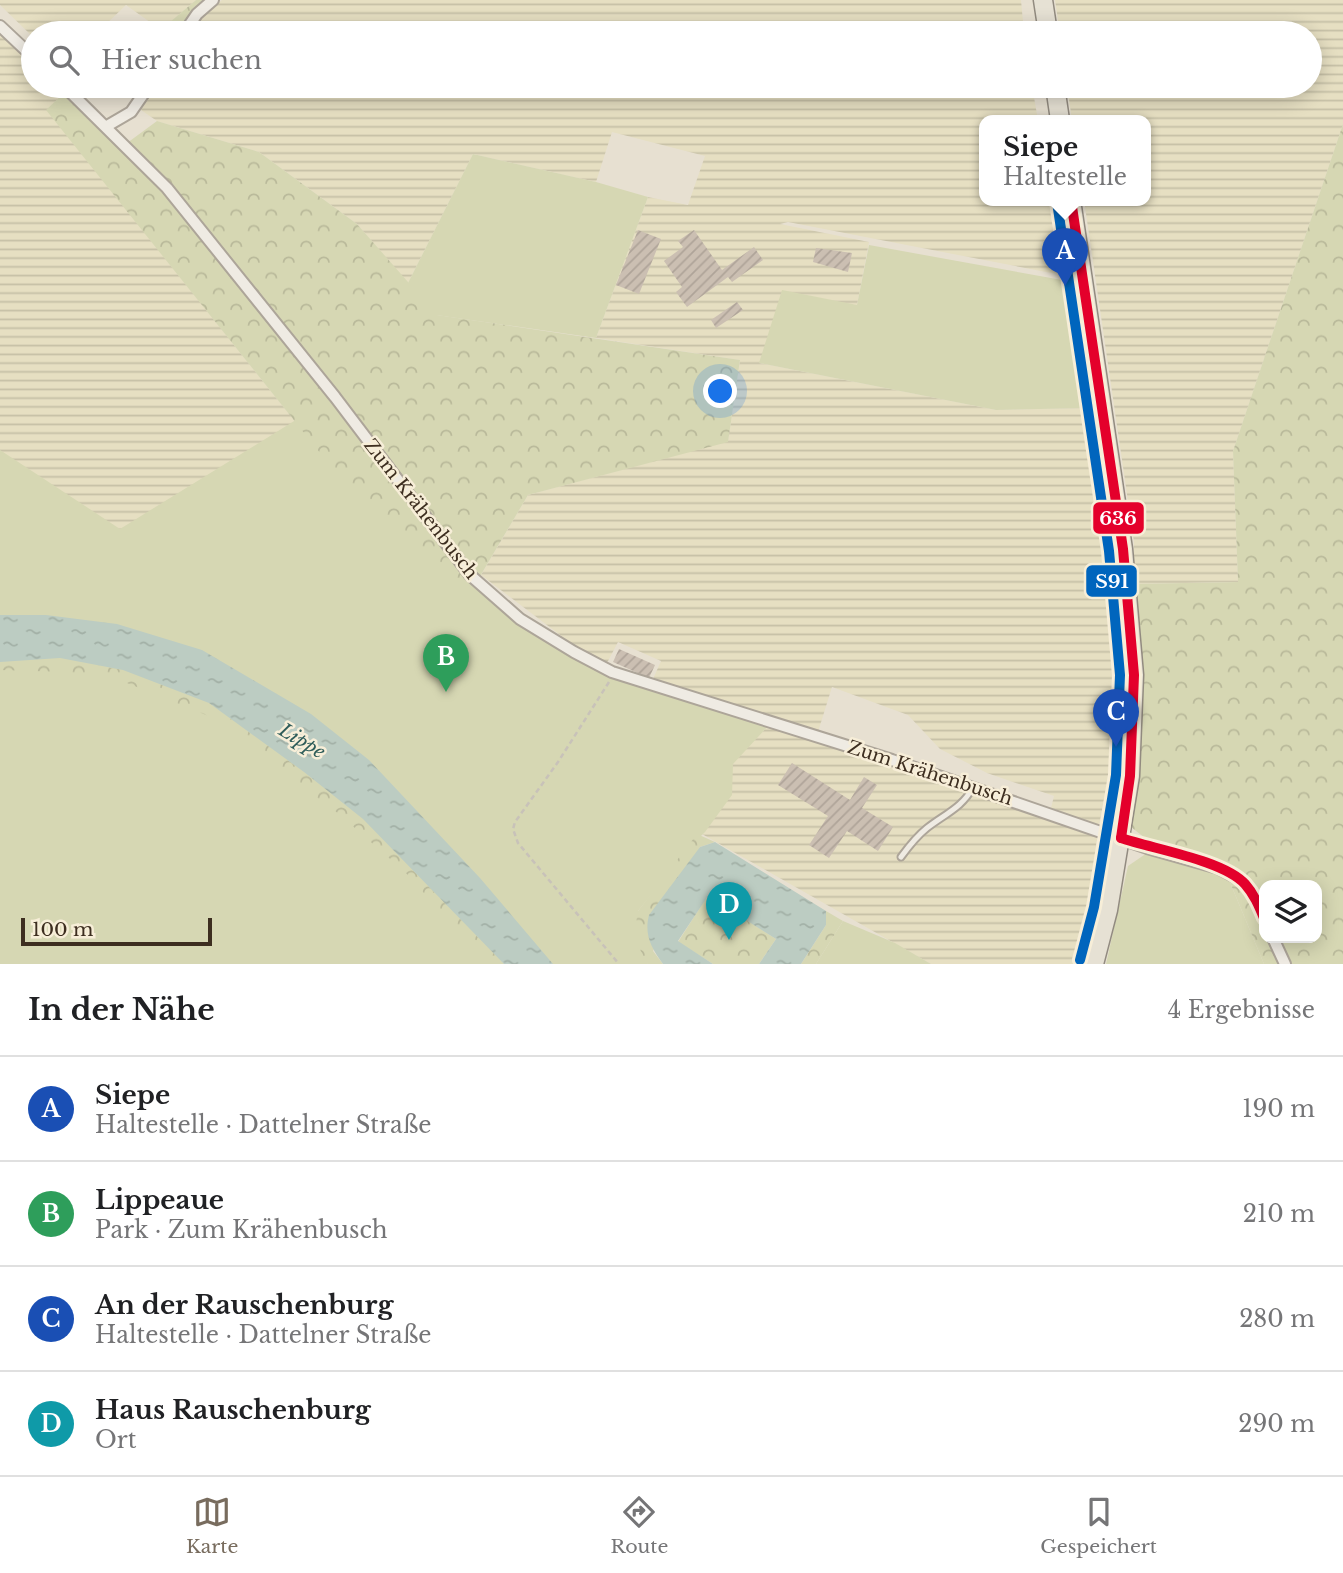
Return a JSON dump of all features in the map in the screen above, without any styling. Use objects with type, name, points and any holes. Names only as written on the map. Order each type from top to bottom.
[{"type":"main road","points":[[1043,0],[1046,21]]},
{"type":"main road","points":[[1072,206],[1123,549],[1134,675],[1130,776],[1108,910],[1094,964]]},
{"type":"street","points":[[192,21],[213,0]]},
{"type":"street","points":[[0,26],[21,46]]},
{"type":"street","name":"Zum Krähenbusch","points":[[77,98],[167,188],[335,397],[470,575],[520,619],[612,672],[1218,868],[1241,880],[1259,906]]},
{"type":"street","points":[[107,127],[131,112],[141,98]]},
{"type":"street","points":[[1275,943],[1285,964]]},
{"type":"lane","points":[[901,857],[929,826],[967,800],[973,787]]},
{"type":"path","points":[[612,672],[607,686],[515,822],[513,829],[517,843],[619,964]]},
{"type":"path","points":[[1112,785],[1116,709]]},
{"type":"path","points":[[1098,873],[1110,799]]},
{"type":"shaded area","points":[[0,0],[196,0],[172,21],[148,21],[126,5],[109,21],[21,21],[21,25],[0,5]]},
{"type":"shaded area","points":[[222,0],[1021,0],[1023,21],[199,21]]},
{"type":"shaded area","points":[[1055,0],[1343,0],[1343,124],[1233,451],[1238,582],[1132,584],[1134,542],[1085,206],[1151,206],[1151,115],[1071,115],[1069,98],[1322,98],[1322,21],[1058,21]]},
{"type":"shaded area","points":[[0,33],[21,51],[21,98],[59,98],[47,110],[368,513],[0,581]]},
{"type":"shaded area","points":[[149,98],[1034,98],[1037,115],[979,115],[979,206],[1053,206],[1065,274],[788,222],[780,224],[869,242],[857,305],[759,363],[996,410],[1086,408],[1106,563],[1114,673],[1108,780],[1099,825],[1051,808],[1054,796],[987,773],[940,749],[908,715],[832,687],[818,732],[653,679],[661,661],[618,642],[607,663],[572,644],[481,575],[528,495],[728,441],[740,360],[596,338],[648,197],[688,205],[705,156],[612,132],[596,182],[473,154],[408,283],[357,224],[259,152],[157,121],[141,110]]},
{"type":"shaded area","points":[[769,725],[1098,832],[1089,898],[1073,964],[931,964],[695,830],[730,765]]},
{"type":"green space","points":[[196,0],[207,0],[189,21],[171,21]]},
{"type":"green space","points":[[59,98],[73,98],[123,146],[157,121],[259,152],[357,224],[437,315],[740,360],[728,442],[528,495],[469,595],[368,513],[46,110]]},
{"type":"green space","points":[[1343,124],[1343,964],[1264,964],[1229,880],[1237,874],[1224,863],[1150,842],[1131,827],[1141,749],[1142,671],[1132,584],[1238,582],[1233,451]]},
{"type":"green space","points":[[473,154],[596,182],[648,197],[596,338],[436,315],[408,283]]},
{"type":"green space","points":[[869,245],[1062,280],[1067,284],[1086,408],[996,410],[759,363],[782,290],[857,305]]},
{"type":"green space","points":[[299,418],[475,584],[609,674],[608,677],[612,678],[613,675],[769,725],[733,764],[732,795],[705,832],[638,911],[648,964],[0,964],[0,450],[120,529]]},
{"type":"green space","points":[[60,658],[123,670],[209,703],[363,819],[504,964],[487,964],[405,872],[339,814],[206,715],[127,683],[65,672],[0,670],[0,662]]},
{"type":"green space","points":[[697,834],[715,842],[700,847],[653,951],[663,964],[648,964],[637,938],[638,911]]},
{"type":"green space","points":[[1147,853],[1213,871],[1229,880],[1264,964],[1106,964],[1128,866]]},
{"type":"green space","points":[[708,895],[776,939],[759,964],[713,964],[678,942]]},
{"type":"green space","points":[[826,911],[843,921],[816,964],[801,964],[826,925]]},
{"type":"green space","points":[[843,921],[895,943],[931,964],[816,964]]},
{"type":"water","name":"Lippe","points":[[0,615],[46,615],[117,624],[202,650],[311,714],[369,760],[480,878],[553,964],[504,964],[363,819],[209,703],[123,670],[60,658],[0,662]]},
{"type":"water","points":[[715,842],[826,911],[826,925],[801,964],[759,964],[776,939],[708,896],[678,941],[713,964],[663,964],[648,935],[649,915],[700,847]]},
{"type":"building","points":[[638,230],[661,239],[639,294],[616,285]]},
{"type":"building","points":[[694,230],[722,270],[754,247],[763,260],[732,282],[728,277],[687,307],[676,292],[682,287],[664,261],[683,247],[678,241]]},
{"type":"building","points":[[816,248],[852,253],[848,272],[813,262]]},
{"type":"building","points":[[737,302],[743,310],[716,328],[711,320]]},
{"type":"building","points":[[619,649],[655,665],[649,678],[613,662]]},
{"type":"building","points":[[792,763],[850,800],[864,777],[877,785],[862,808],[893,827],[878,851],[847,831],[829,858],[809,845],[828,816],[778,785]]},
{"type":"transit line","name":"S91","points":[[1058,206],[1109,551],[1120,675],[1116,775],[1094,907],[1080,960]]},
{"type":"transit line","name":"636","points":[[1072,206],[1123,549],[1134,675],[1130,776],[1121,838]]},
{"type":"transit line","name":"636","points":[[1121,838],[1221,868],[1245,884],[1259,907]]},
{"type":"place","name":"Siepe","points":[[1065,286]]},
{"type":"place","name":"Lippeaue","points":[[446,692]]},
{"type":"place","name":"An der Rauschenburg","points":[[1116,747]]},
{"type":"place","name":"Haus Rauschenburg","points":[[729,940]]}]
